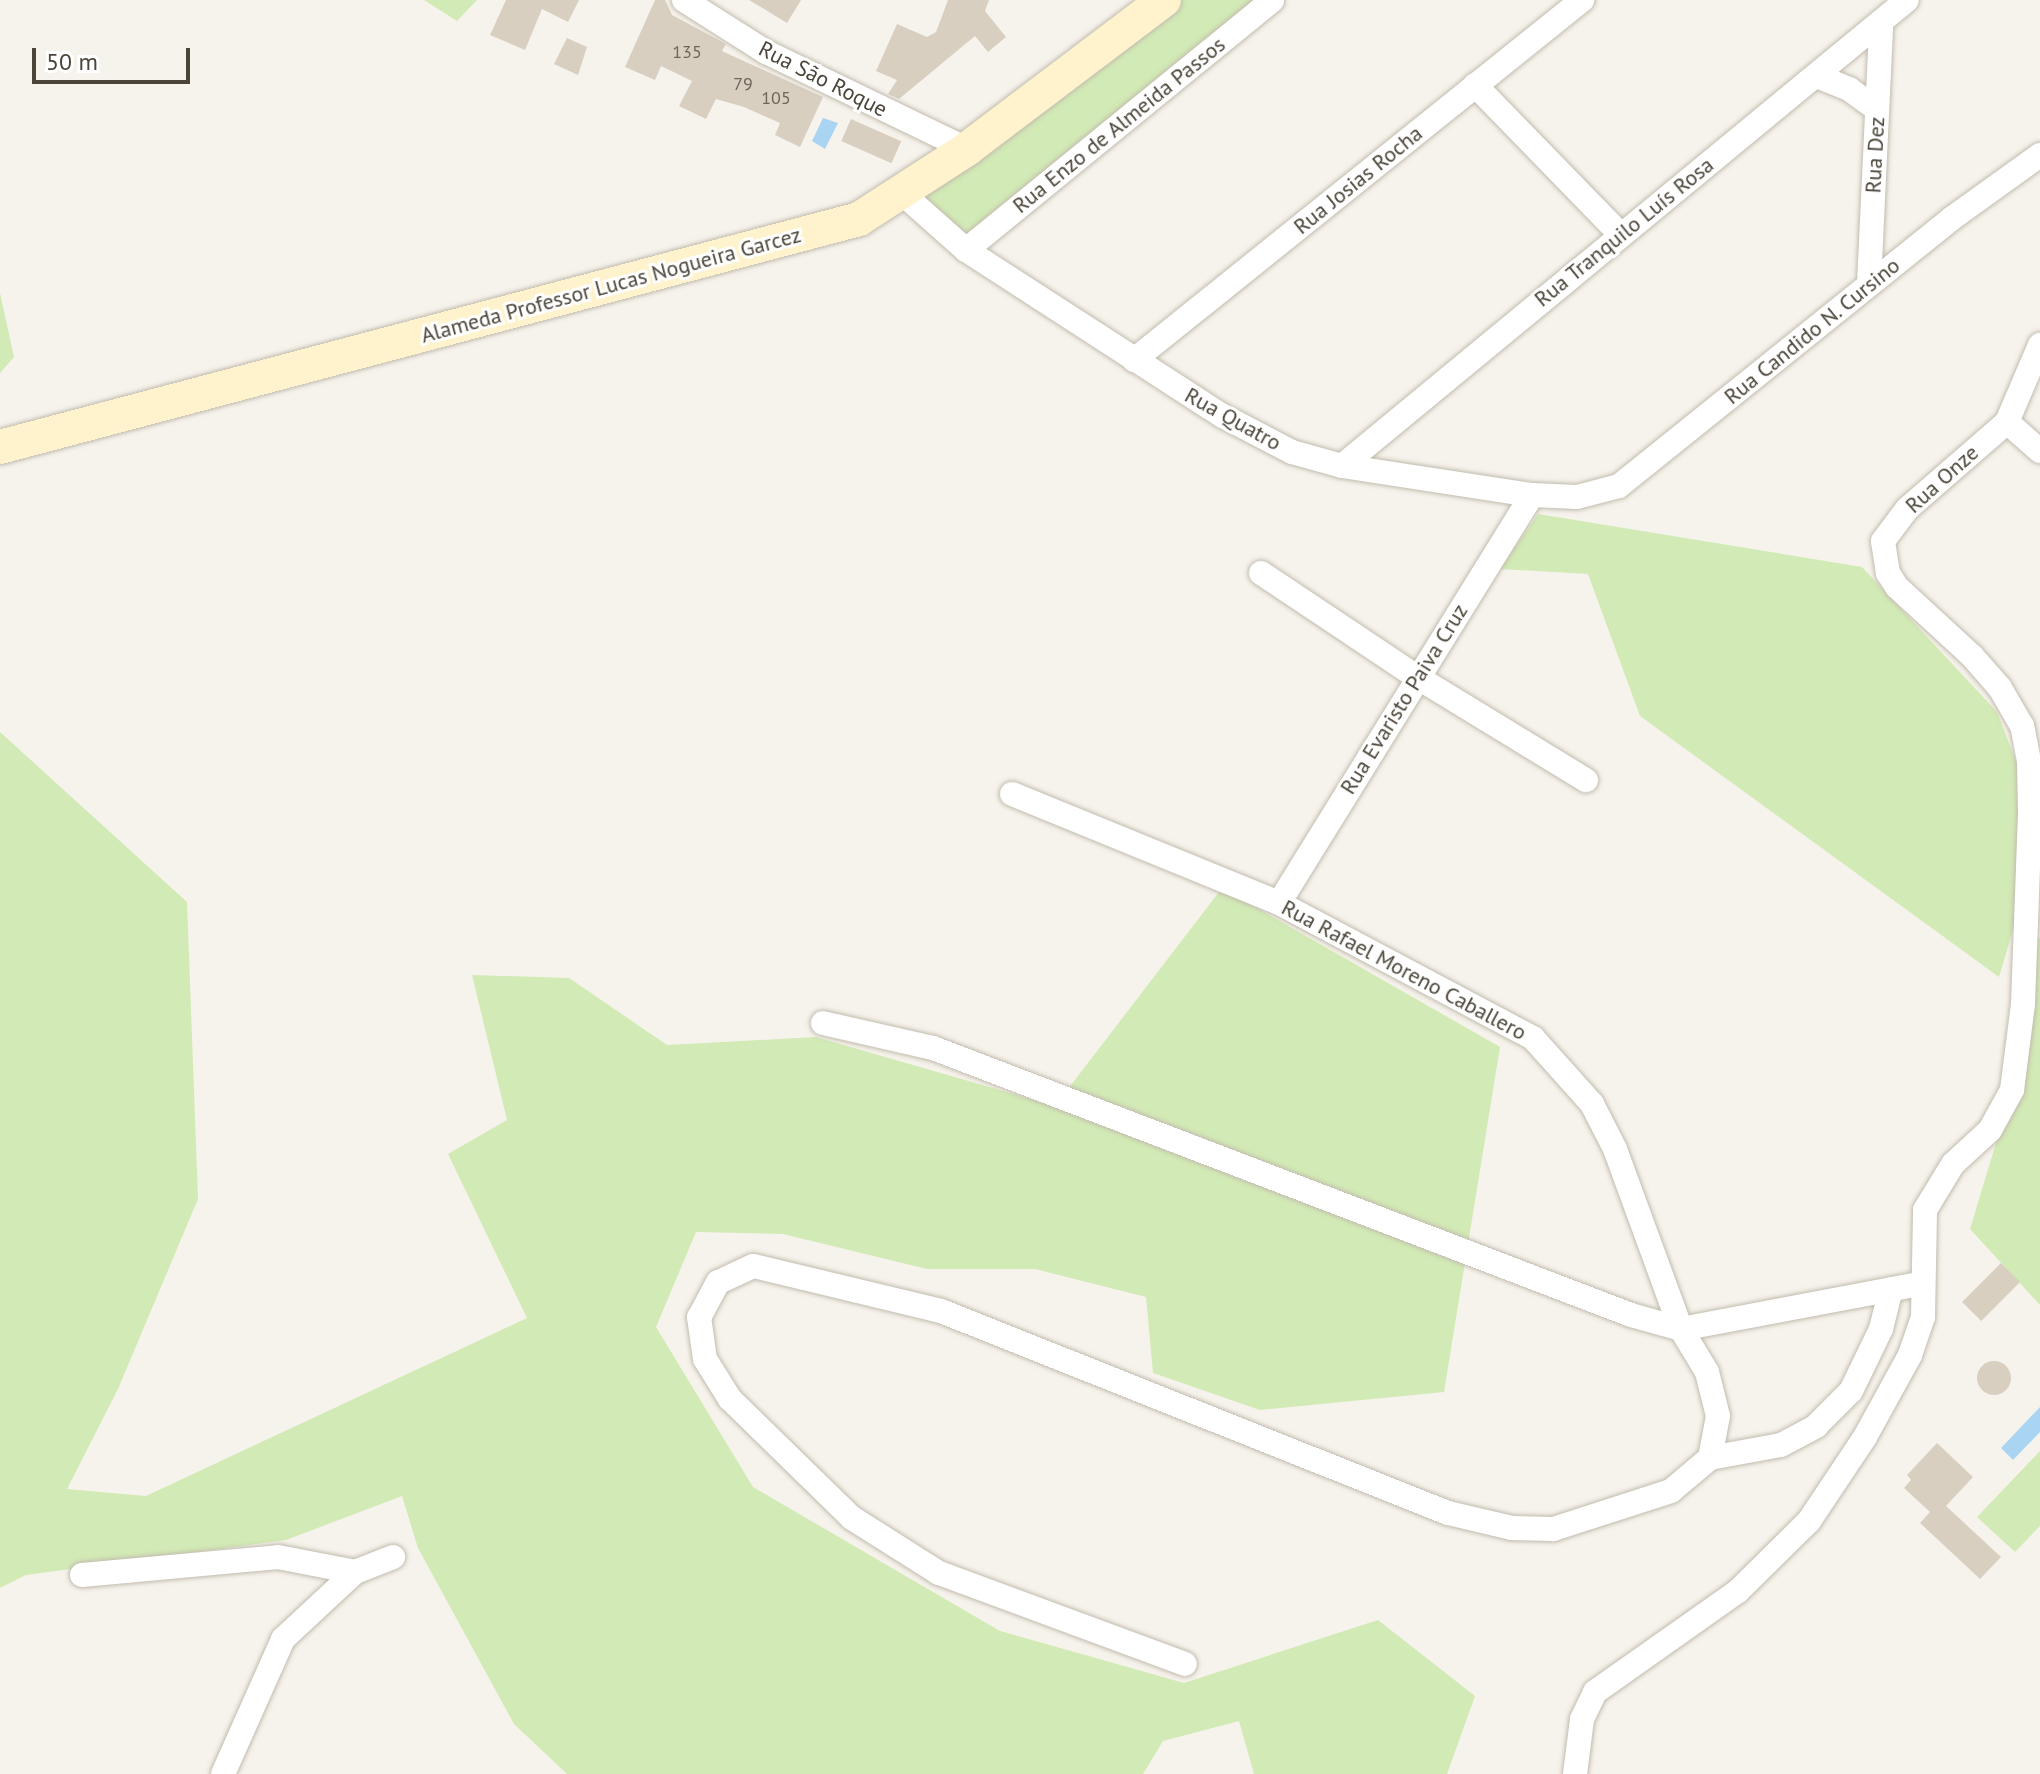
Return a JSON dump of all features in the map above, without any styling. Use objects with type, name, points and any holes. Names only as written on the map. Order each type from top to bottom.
[{"type":"main road","name":"Alameda Professor Lucas Nogueira Garcez","points":[[1,448],[859,219],[903,194],[967,149],[1164,0]]},
{"type":"street","name":"Rua São Roque","points":[[684,0],[766,52],[967,149]]},
{"type":"street","name":"Rua Enzo de Almeida Passos","points":[[966,250],[1272,0]]},
{"type":"street","name":"Rua Tranquilo Luís Rosa","points":[[1342,466],[1620,234],[1881,25],[1907,0]]},
{"type":"street","name":"Rua Josias Rocha","points":[[1134,360],[1475,85],[1565,5]]},
{"type":"street","name":"Rua Dez","points":[[1869,284],[1881,25]]},
{"type":"street","points":[[1817,76],[1849,89],[1877,109]]},
{"type":"street","points":[[1475,85],[1620,234]]},
{"type":"street","name":"Rua Candido N. Cursino","points":[[1619,486],[1869,284],[2040,155]]},
{"type":"street","name":"Rua Candido N. Cursino","points":[[2009,179],[2040,170]]},
{"type":"street","name":"Rua Quatro","points":[[903,194],[966,250],[1134,360],[1292,452],[1342,466],[1532,495],[1577,497],[1619,486]]},
{"type":"street","points":[[2040,345],[2007,422],[2040,451]]},
{"type":"street","name":"Rua Onze","points":[[1920,1284],[1925,1210],[1933,1193],[1953,1164],[1990,1130],[2012,1090],[2023,1004],[2029,761],[2022,726],[2000,688],[1897,587],[1888,573],[1883,541],[1907,509],[2007,422]]},
{"type":"street","name":"Rua Evaristo Paiva Cruz","points":[[1279,903],[1532,495]]},
{"type":"street","points":[[1261,573],[1417,677],[1586,780]]},
{"type":"street","name":"Rua Rafael Moreno Caballero","points":[[1012,794],[1279,903],[1533,1038],[1592,1104],[1615,1149],[1681,1329],[1707,1372],[1718,1416],[1710,1458]]},
{"type":"street","points":[[823,1023],[933,1048],[1560,1284],[1631,1315],[1681,1329],[1920,1284],[1923,1317],[1910,1355],[1865,1437],[1809,1521],[1737,1592],[1595,1692],[1582,1719],[1575,1774]]},
{"type":"street","points":[[1185,1664],[939,1573],[852,1518],[730,1399],[705,1359],[699,1317],[718,1282],[753,1266],[941,1311],[1448,1513],[1512,1528],[1553,1529],[1600,1517],[1671,1491],[1710,1458],[1781,1445],[1816,1426],[1851,1391],[1881,1329],[1891,1289]]},
{"type":"street","points":[[82,1575],[278,1557],[355,1572]]},
{"type":"street","points":[[223,1774],[283,1639],[355,1572],[393,1557]]},
{"type":"green space","points":[[424,0],[477,0],[457,21]]},
{"type":"green space","points":[[1168,0],[1267,0],[964,242],[909,195]]},
{"type":"green space","points":[[0,293],[14,357],[0,373]]},
{"type":"green space","points":[[1538,514],[1862,567],[1997,712],[2020,772],[2018,913],[1999,977],[1640,716],[1588,574],[1500,569]]},
{"type":"green space","points":[[0,732],[187,902],[198,1199],[118,1389],[67,1489],[146,1496],[527,1318],[448,1154],[507,1120],[472,975],[569,978],[667,1045],[816,1037],[1055,1106],[1222,888],[1500,1047],[1444,1392],[1260,1410],[1153,1373],[1146,1297],[1035,1269],[927,1269],[783,1234],[696,1232],[656,1327],[753,1487],[1000,1631],[1184,1683],[1378,1620],[1475,1696],[1447,1774],[1254,1774],[1239,1721],[1163,1741],[1143,1774],[567,1774],[514,1724],[418,1548],[402,1496],[286,1540],[26,1575],[0,1588]]},
{"type":"green space","points":[[2040,938],[2040,1305],[1970,1229],[2012,1090],[2025,941]]},
{"type":"green space","points":[[2040,1451],[2040,1526],[2015,1552],[1977,1517]]},
{"type":"water","points":[[823,118],[838,123],[825,149],[812,141]]},
{"type":"water","points":[[2040,1407],[2040,1432],[2013,1460],[2001,1448]]},
{"type":"building","points":[[506,0],[579,0],[568,22],[542,9],[525,50],[490,35]]},
{"type":"building","points":[[655,0],[665,0],[672,15],[726,44],[722,51],[823,97],[800,147],[775,135],[780,123],[744,107],[716,99],[706,119],[679,106],[692,81],[661,66],[655,80],[625,67]]},
{"type":"building","points":[[749,0],[801,0],[787,23]]},
{"type":"building","points":[[948,0],[989,0],[985,11],[1006,37],[988,52],[975,36],[899,99],[888,94],[897,80],[876,71],[897,24],[927,37],[936,32]]},
{"type":"building","points":[[567,38],[587,47],[578,75],[554,64]]},
{"type":"building","points":[[851,119],[901,141],[891,163],[841,141]]},
{"type":"building","points":[[2001,1263],[2020,1282],[1981,1321],[1962,1302]]},
{"type":"building","points":[[1994,1361],[2006,1366],[2011,1378],[2006,1390],[1994,1395],[1982,1390],[1977,1378],[1982,1366]]},
{"type":"building","points":[[1937,1443],[1973,1477],[1946,1506],[2001,1557],[1980,1579],[1920,1523],[1930,1512],[1904,1488],[1911,1480],[1907,1475]]}]
